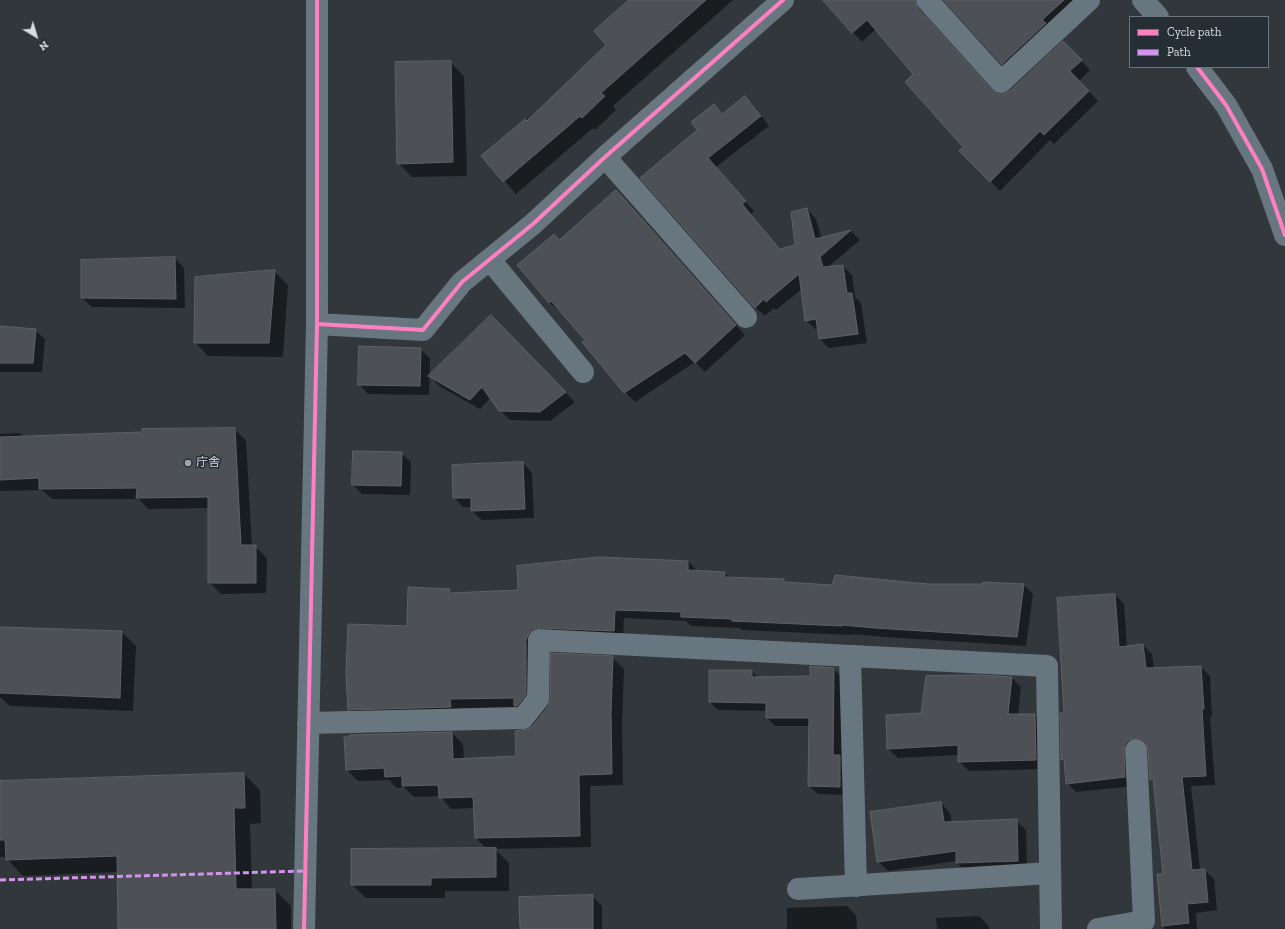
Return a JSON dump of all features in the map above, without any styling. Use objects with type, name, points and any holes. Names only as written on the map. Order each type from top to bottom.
[{"type":"street","points":[[304,929],[317,324],[317,0]]},
{"type":"street","points":[[317,324],[423,330],[462,282],[533,224],[605,157],[783,0]]},
{"type":"street","points":[[927,0],[1002,82],[1090,0]]},
{"type":"street","points":[[1143,0],[1157,16]]},
{"type":"street","points":[[1198,68],[1226,105],[1262,168],[1285,235]]},
{"type":"street","points":[[605,157],[746,317]]},
{"type":"street","points":[[490,260],[583,372]]},
{"type":"street","points":[[308,723],[523,718],[538,699],[539,640],[1047,666],[1051,929]]},
{"type":"street","points":[[850,656],[856,886]]},
{"type":"street","points":[[1098,929],[1144,922],[1136,750]]},
{"type":"street","points":[[798,889],[1050,873]]},
{"type":"building","points":[[629,0],[706,0],[601,93],[605,96],[582,118],[580,116],[503,182],[481,156],[525,119],[527,121],[606,45],[594,31]]},
{"type":"building","points":[[823,0],[915,0],[918,8],[992,90],[998,94],[1004,94],[1010,91],[1063,41],[1082,60],[1070,71],[1089,91],[1044,135],[1040,131],[990,182],[959,151],[963,147],[905,82],[913,74],[867,20],[852,33]]},
{"type":"building","points":[[944,0],[1064,0],[1042,20],[1046,23],[1002,64]]},
{"type":"building","points":[[451,61],[453,162],[397,164],[395,62]]},
{"type":"building","points":[[745,96],[761,116],[708,158],[746,201],[742,204],[780,249],[795,245],[791,212],[807,208],[815,239],[851,230],[820,257],[823,267],[843,265],[847,293],[852,293],[858,334],[819,339],[816,319],[805,321],[799,274],[766,302],[764,299],[755,308],[640,178],[697,130],[691,122],[714,104],[722,114]]},
{"type":"building","points":[[616,190],[736,325],[695,363],[685,353],[624,393],[582,342],[585,340],[551,301],[549,303],[517,265],[554,234],[559,240]]},
{"type":"building","points":[[175,257],[176,299],[81,298],[81,260]]},
{"type":"building","points":[[275,270],[269,343],[194,343],[195,277]]},
{"type":"building","points":[[491,315],[566,392],[540,412],[499,411],[482,387],[470,400],[428,376]]},
{"type":"building","points":[[0,326],[36,329],[33,363],[0,363]]},
{"type":"building","points":[[359,346],[421,348],[420,386],[358,385]]},
{"type":"building","points":[[235,428],[241,545],[256,545],[256,583],[208,583],[208,497],[136,498],[137,488],[39,489],[39,478],[0,480],[0,437],[142,432],[142,429]]},
{"type":"building","points":[[353,451],[402,452],[401,486],[352,485]]},
{"type":"building","points":[[523,462],[525,509],[471,511],[471,498],[453,498],[452,465]]},
{"type":"building","points":[[599,557],[688,561],[688,570],[725,572],[724,577],[784,579],[784,582],[832,585],[835,575],[928,584],[983,584],[983,582],[1024,584],[1017,637],[842,625],[732,621],[732,619],[681,617],[681,612],[615,610],[614,631],[540,628],[534,629],[529,633],[526,640],[526,695],[517,706],[514,706],[514,698],[450,699],[451,707],[348,710],[346,674],[348,624],[407,626],[408,587],[450,589],[450,593],[518,590],[517,566]]},
{"type":"building","points":[[1115,594],[1119,647],[1143,644],[1146,668],[1201,666],[1206,776],[1182,777],[1192,870],[1205,869],[1208,902],[1187,904],[1189,923],[1162,926],[1157,874],[1163,874],[1153,779],[1150,780],[1148,749],[1146,743],[1141,739],[1135,738],[1129,740],[1125,744],[1125,777],[1066,784],[1064,759],[1061,760],[1060,713],[1064,713],[1057,598]]},
{"type":"building","points":[[0,627],[122,631],[120,698],[0,693]]},
{"type":"building","points":[[551,653],[613,656],[611,713],[612,774],[579,775],[580,836],[475,838],[473,797],[439,798],[438,785],[402,786],[402,776],[385,777],[384,768],[346,770],[344,737],[350,737],[349,735],[452,732],[453,759],[516,756],[515,731],[528,729],[533,726],[548,707],[550,700]]},
{"type":"building","points":[[810,666],[834,668],[833,755],[840,755],[840,787],[808,786],[809,718],[766,718],[766,703],[709,702],[709,670],[752,670],[752,677],[810,676]]},
{"type":"building","points":[[982,675],[1012,677],[1008,714],[1035,714],[1036,760],[958,762],[958,745],[887,749],[886,715],[921,713],[926,676]]},
{"type":"building","points":[[244,773],[245,808],[234,808],[236,889],[275,889],[276,929],[118,929],[117,856],[6,860],[5,840],[0,840],[0,781]]},
{"type":"building","points":[[941,802],[944,822],[1017,819],[1018,861],[956,863],[956,851],[877,862],[870,812]]},
{"type":"building","points":[[496,848],[496,877],[431,878],[431,885],[351,885],[351,849]]},
{"type":"building","points":[[593,895],[593,929],[520,929],[519,897]]},
{"type":"marked path","points":[[0,880],[304,871]]},
{"type":"cycle path","points":[[304,929],[317,324],[317,0]]},
{"type":"cycle path","points":[[317,324],[423,330],[462,282],[533,224],[605,157],[783,0]]},
{"type":"cycle path","points":[[1198,68],[1226,105],[1262,169],[1285,235]]},
{"type":"place","name":"庁舎","points":[[188,463]]}]
